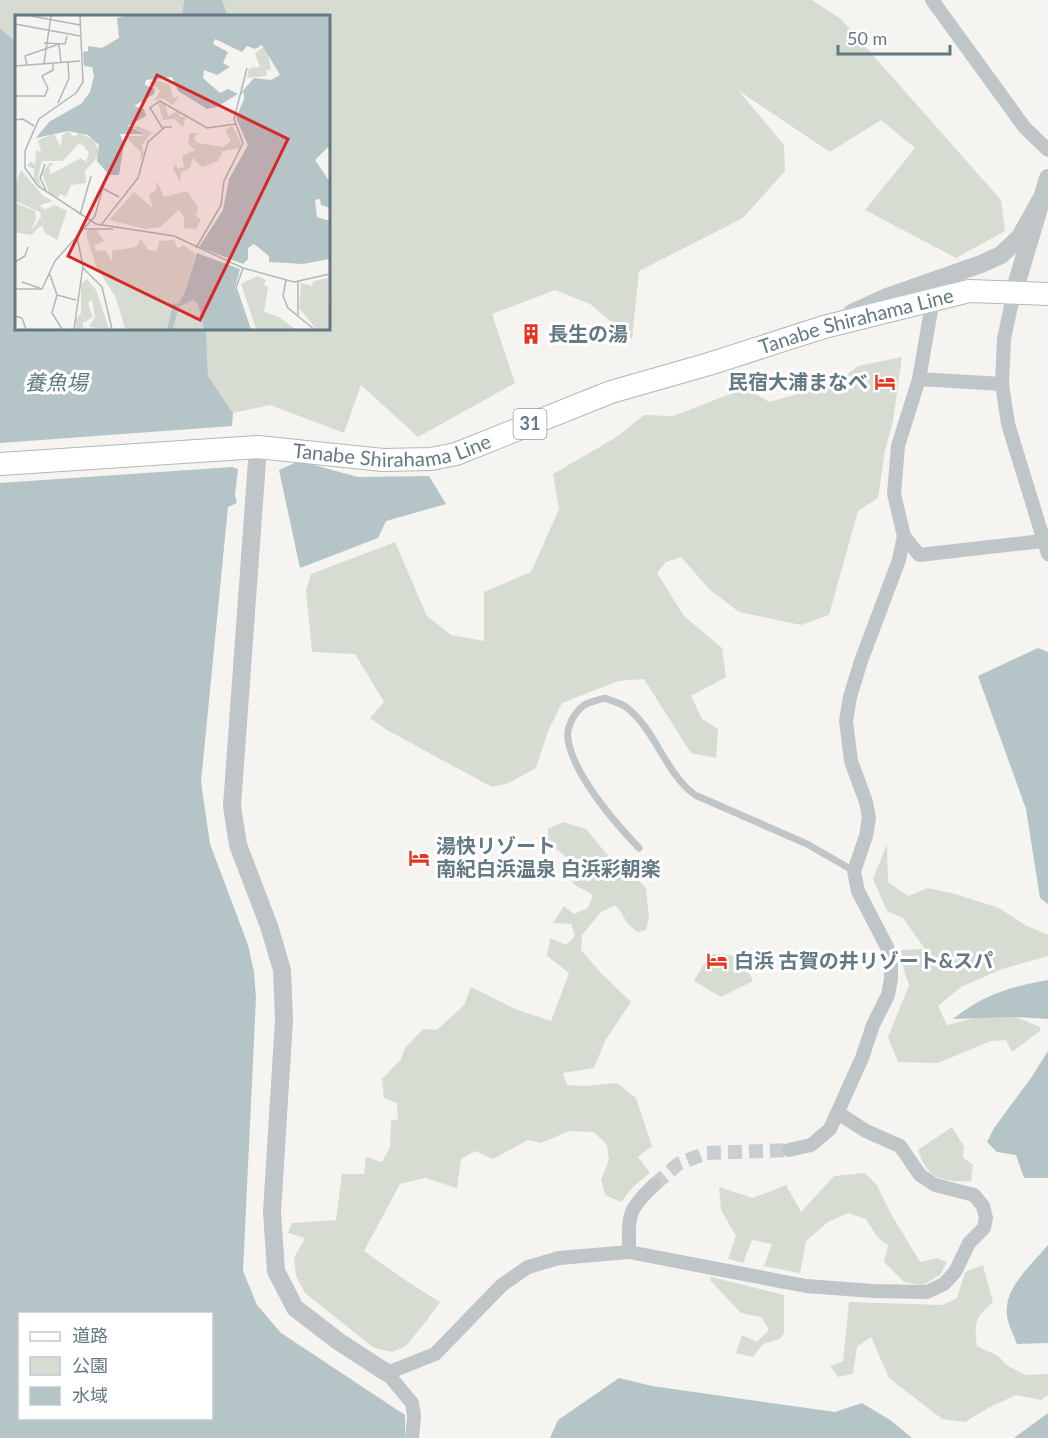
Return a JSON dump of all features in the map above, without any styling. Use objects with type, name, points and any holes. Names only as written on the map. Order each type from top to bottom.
[{"type":"main road","name":"Tanabe Shirahama Line","points":[[0,464],[258,447],[382,460],[431,459],[456,454],[611,392],[709,364],[824,327],[969,291],[1048,294]]},
{"type":"street","points":[[932,0],[1025,128],[1048,150]]},
{"type":"street","points":[[933,299],[919,379],[898,446],[894,494],[904,536],[919,555],[1046,548],[1008,424],[1002,384],[1004,339],[1014,292],[1048,178]]},
{"type":"street","points":[[824,327],[888,297],[1001,255],[1020,237],[1040,201]]},
{"type":"street","points":[[919,379],[1002,384]]},
{"type":"street","points":[[258,447],[232,806],[238,845],[269,926],[282,970],[284,1020],[272,1212],[276,1271],[295,1308],[338,1341],[387,1372],[412,1403],[414,1416],[412,1438]]},
{"type":"street","points":[[789,1150],[811,1145],[830,1129],[862,1058],[873,1025],[888,995],[891,980],[891,964],[887,947],[858,891],[854,871],[866,836],[869,818],[866,802],[851,761],[846,721],[850,697],[861,661],[899,560],[904,536]]},
{"type":"street","points":[[387,1372],[435,1354],[502,1285],[528,1267],[559,1258],[629,1252],[806,1286],[927,1292],[944,1284],[955,1272],[969,1243],[984,1228],[986,1218],[984,1206],[974,1195],[934,1185],[920,1175],[900,1146],[866,1131],[838,1113]]},
{"type":"street","points":[[629,1252],[629,1216],[637,1202],[654,1185]]},
{"type":"lane","points":[[639,848],[620,828],[587,783],[567,737],[570,723],[583,705],[605,698],[624,706],[639,719],[682,783],[695,795],[807,844],[854,871]]},
{"type":"green space","points":[[0,0],[184,0],[182,15],[15,15],[15,41],[0,28]]},
{"type":"green space","points":[[222,0],[812,0],[841,19],[1001,200],[1005,231],[956,258],[865,210],[915,148],[881,120],[830,152],[739,91],[784,145],[785,171],[743,218],[639,271],[632,339],[590,304],[555,290],[492,314],[515,383],[418,437],[361,385],[344,433],[270,405],[233,413],[208,376],[206,330],[330,330],[330,15],[228,15]]},
{"type":"green space","points":[[902,357],[893,421],[885,450],[878,498],[858,511],[829,615],[801,625],[739,612],[709,589],[681,557],[666,562],[657,573],[684,616],[722,648],[726,677],[691,696],[702,719],[718,729],[716,758],[691,753],[644,679],[618,681],[562,703],[548,731],[536,768],[509,783],[492,787],[387,730],[370,718],[384,702],[355,654],[312,652],[306,590],[311,574],[395,542],[427,616],[451,635],[484,641],[484,592],[531,572],[559,509],[553,474],[615,438],[644,415],[673,416],[746,388],[769,402],[819,388],[843,378],[858,366]]},
{"type":"green space","points":[[563,822],[586,829],[614,863],[626,866],[646,888],[649,918],[646,930],[638,932],[633,929],[615,905],[601,912],[582,935],[581,950],[631,1002],[605,1041],[594,1068],[563,1073],[567,1085],[617,1083],[636,1098],[652,1146],[638,1157],[650,1173],[633,1187],[621,1202],[605,1195],[601,1180],[609,1160],[607,1145],[594,1132],[569,1131],[541,1143],[528,1140],[493,1159],[475,1151],[461,1159],[457,1188],[425,1178],[400,1184],[364,1251],[440,1302],[406,1346],[392,1352],[374,1348],[305,1293],[296,1276],[294,1258],[305,1238],[288,1233],[292,1223],[336,1220],[342,1174],[364,1174],[366,1157],[382,1162],[390,1147],[391,1121],[398,1119],[397,1103],[384,1098],[382,1079],[401,1059],[405,1048],[423,1029],[437,1030],[464,1005],[471,987],[517,1010],[551,1021],[569,973],[547,956],[550,938],[566,945],[575,936],[571,924],[553,923],[564,906],[574,914],[588,908],[593,895],[573,884],[573,862],[548,843],[548,829]]},
{"type":"green space","points":[[887,844],[888,882],[908,896],[928,888],[955,894],[999,908],[1025,925],[1048,935],[1048,956],[1002,969],[961,987],[938,1006],[947,1025],[975,1018],[1016,1017],[1040,1027],[1040,1031],[1012,1052],[1006,1040],[991,1041],[938,1063],[898,1062],[888,1037],[909,985],[901,950],[925,949],[903,918],[887,911],[873,879]]},
{"type":"green space","points":[[710,954],[741,956],[753,981],[721,997],[694,981]]},
{"type":"green space","points":[[952,1127],[964,1147],[963,1157],[973,1165],[971,1181],[952,1181],[937,1177],[926,1168],[918,1150]]},
{"type":"green space","points":[[865,1173],[877,1185],[891,1214],[920,1262],[937,1258],[947,1262],[940,1275],[923,1285],[904,1282],[884,1262],[888,1245],[878,1238],[866,1219],[848,1213],[828,1222],[806,1241],[800,1273],[764,1266],[772,1244],[752,1240],[743,1263],[728,1259],[736,1236],[721,1210],[719,1187],[753,1198],[786,1185],[801,1212],[834,1176]]},
{"type":"green space","points":[[983,1265],[993,1302],[982,1312],[977,1321],[977,1346],[998,1356],[1008,1366],[1025,1375],[1048,1374],[1048,1395],[1041,1400],[1016,1395],[965,1422],[942,1419],[889,1378],[871,1337],[857,1347],[853,1374],[838,1377],[830,1366],[843,1361],[849,1302],[942,1305],[957,1298],[965,1272]]},
{"type":"green space","points":[[711,1277],[784,1295],[784,1333],[780,1339],[763,1344],[753,1357],[736,1353],[742,1335],[757,1342],[769,1330],[761,1317],[741,1313],[710,1280]]},
{"type":"water","points":[[184,0],[222,0],[228,15],[182,15]]},
{"type":"water","name":"養魚場","points":[[0,28],[15,41],[15,330],[206,330],[208,376],[233,413],[232,426],[0,443]]},
{"type":"water","points":[[299,461],[358,477],[429,476],[446,504],[386,521],[378,538],[300,568],[279,470]]},
{"type":"water","points":[[232,467],[238,469],[235,495],[237,503],[228,507],[201,782],[210,844],[248,945],[254,972],[256,998],[243,1271],[257,1305],[281,1333],[405,1415],[405,1438],[0,1438],[0,483]]},
{"type":"water","points":[[1038,648],[1048,652],[1048,904],[1040,898],[1026,809],[978,676]]},
{"type":"water","points":[[1048,980],[1048,1019],[1016,1017],[953,1019],[976,1003],[998,993]]},
{"type":"water","points":[[1048,1051],[1048,1178],[1024,1178],[1016,1155],[997,1152],[987,1142],[994,1128]]},
{"type":"water","points":[[1048,1245],[1048,1343],[1017,1344],[1008,1321],[1008,1299],[1018,1280]]},
{"type":"water","points":[[619,1378],[652,1386],[835,1412],[862,1403],[890,1420],[912,1438],[550,1438],[558,1420]]},
{"type":"water","points":[[1048,1413],[1048,1438],[1014,1438]]},
{"type":"tunnel","points":[[654,1185],[678,1164],[706,1153],[789,1150]]},
{"type":"place","name":"長生の湯","points":[[531,334]]},
{"type":"place","name":"民宿大浦まなべ","points":[[885,382]]},
{"type":"place","name":"湯快リゾート 南紀白浜温泉 白浜彩朝楽","points":[[419,858]]},
{"type":"place","name":"白浜 古賀の井リゾート&スパ","points":[[717,961]]}]
